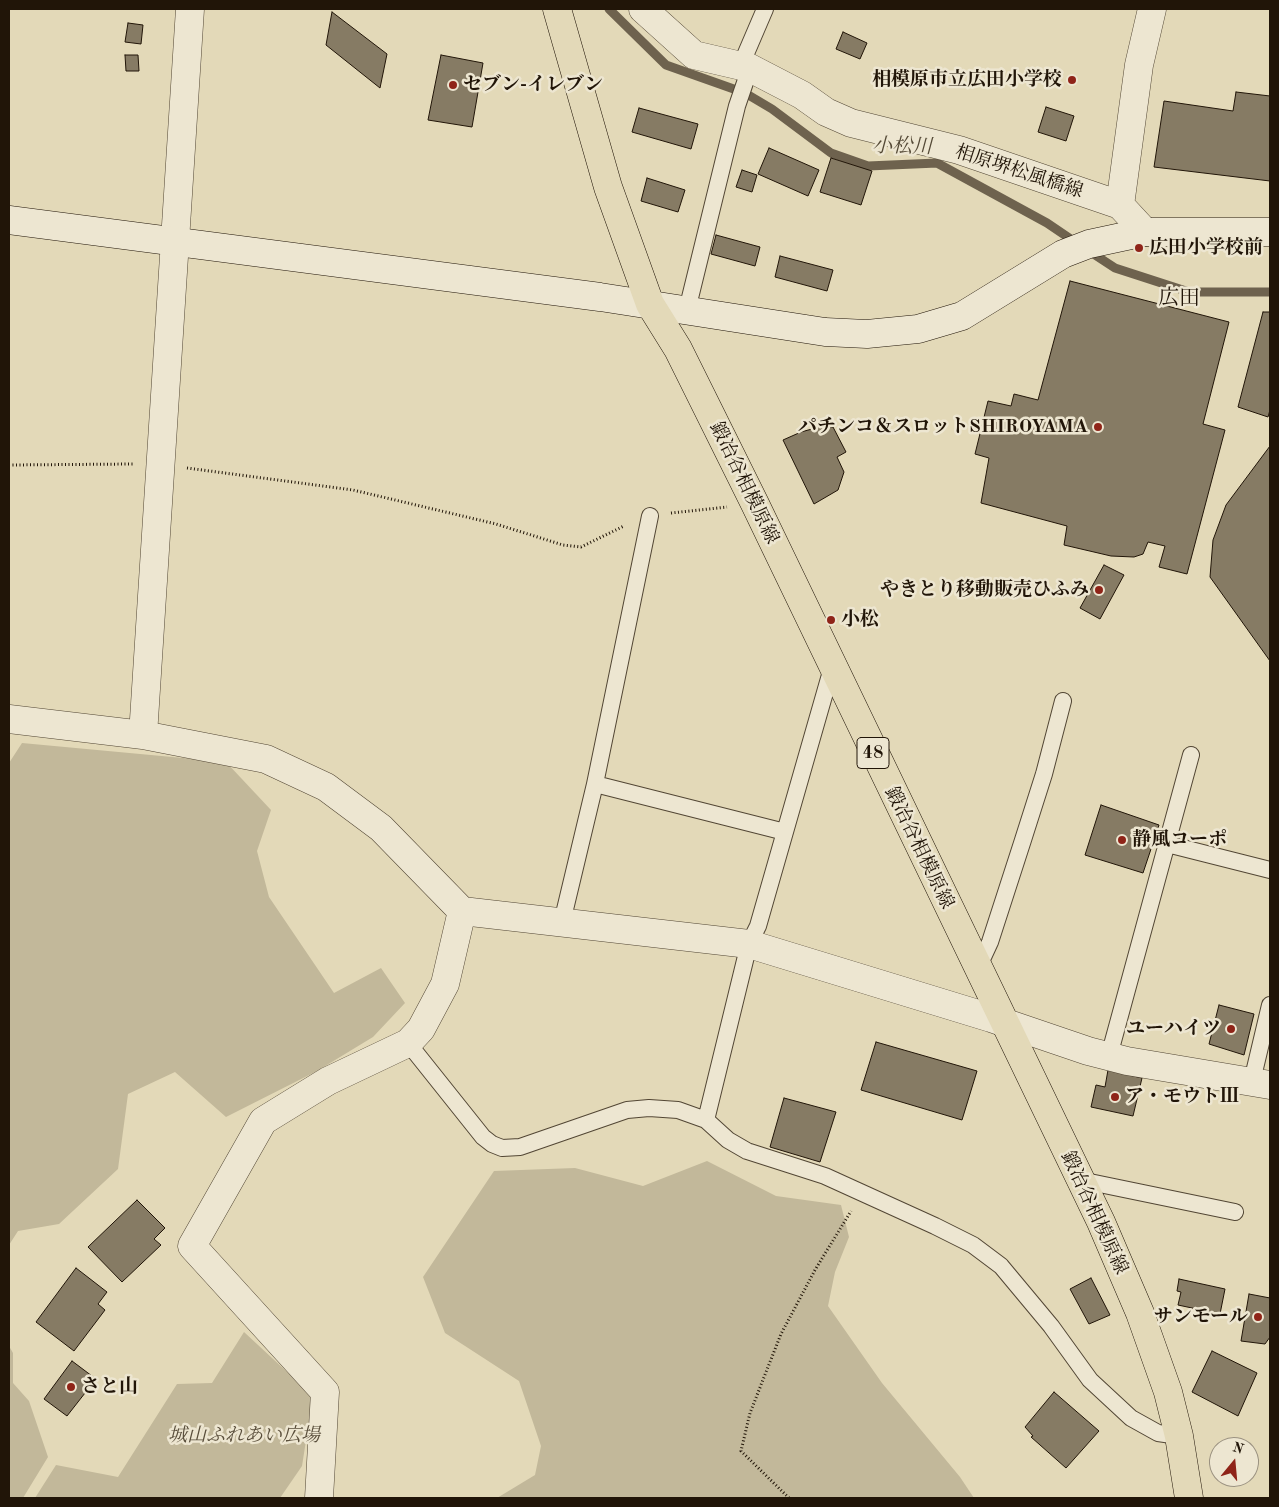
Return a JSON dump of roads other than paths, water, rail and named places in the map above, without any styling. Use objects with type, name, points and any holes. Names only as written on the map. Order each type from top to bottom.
[{"type":"main road","name":"鍛冶谷相模原線","points":[[557,9],[608,187],[650,304],[678,349],[755,504],[832,668],[1101,1222],[1153,1348],[1179,1436],[1189,1498]]},
{"type":"street","points":[[143,735],[159,464],[190,9]]},
{"type":"street","name":"相原堺松風橋線","points":[[643,9],[694,55],[746,69],[802,94],[826,112],[851,123],[959,150],[1120,206],[1139,232]]},
{"type":"street","points":[[1120,206],[1139,65],[1152,9]]},
{"type":"street","points":[[9,220],[650,304],[825,332],[867,334],[918,330],[962,316],[1063,254],[1089,244],[1139,232],[1270,232]]},
{"type":"street","points":[[9,719],[143,735],[266,759],[326,787],[381,828],[462,911],[750,944],[1109,1056],[1261,1083]]},
{"type":"street","points":[[319,1498],[325,1392],[192,1246],[262,1121],[328,1081],[408,1044],[434,1008],[445,984],[462,911]]},
{"type":"lane","points":[[687,310],[746,69],[765,9]]},
{"type":"lane","points":[[562,922],[594,784],[650,516]]},
{"type":"lane","points":[[706,1120],[750,944],[758,926],[832,668]]},
{"type":"lane","points":[[978,968],[990,942],[1032,812],[1063,701]]},
{"type":"lane","points":[[1109,1056],[1191,755]]},
{"type":"lane","points":[[594,784],[785,832]]},
{"type":"lane","points":[[1167,844],[1270,870]]},
{"type":"lane","points":[[1261,1083],[1270,1005]]},
{"type":"lane","points":[[408,1044],[484,1137],[492,1144],[502,1148],[520,1147],[627,1110],[649,1108],[678,1110],[706,1120],[728,1140],[747,1151],[826,1176],[943,1230],[989,1256],[1001,1266],[1051,1326],[1090,1380],[1131,1418],[1145,1428],[1158,1433],[1179,1436]]},
{"type":"lane","points":[[1080,1180],[1235,1212]]},
{"type":"waterway","name":"小松川","points":[[609,9],[666,65],[745,93],[772,109],[831,153],[868,166],[937,163],[1047,223],[1078,244]]},
{"type":"waterway","name":"小松川","points":[[1089,251],[1115,268],[1189,292],[1270,292]]},
{"type":"place","name":"相模原市立広田小学校","points":[[1072,80]]},
{"type":"place","name":"セブン-イレブン","points":[[453,85]]},
{"type":"place","name":"広田小学校前","points":[[1139,248]]},
{"type":"place","name":"パチンコ＆スロットSHIROYAMA","points":[[1098,427]]},
{"type":"place","name":"やきとり移動販売ひふみ","points":[[1099,590]]},
{"type":"place","name":"小松","points":[[831,620]]},
{"type":"place","name":"静風コーポ","points":[[1122,840]]},
{"type":"place","name":"ユーハイツ","points":[[1231,1029]]},
{"type":"place","name":"ア・モウトⅢ","points":[[1115,1097]]},
{"type":"place","name":"サンモール","points":[[1258,1317]]},
{"type":"place","name":"さと山","points":[[71,1387]]},
{"type":"district","name":"広田","points":[[1179,298]]},
{"type":"park label","name":"城山ふれあい広場","points":[[244,1436]]}]
